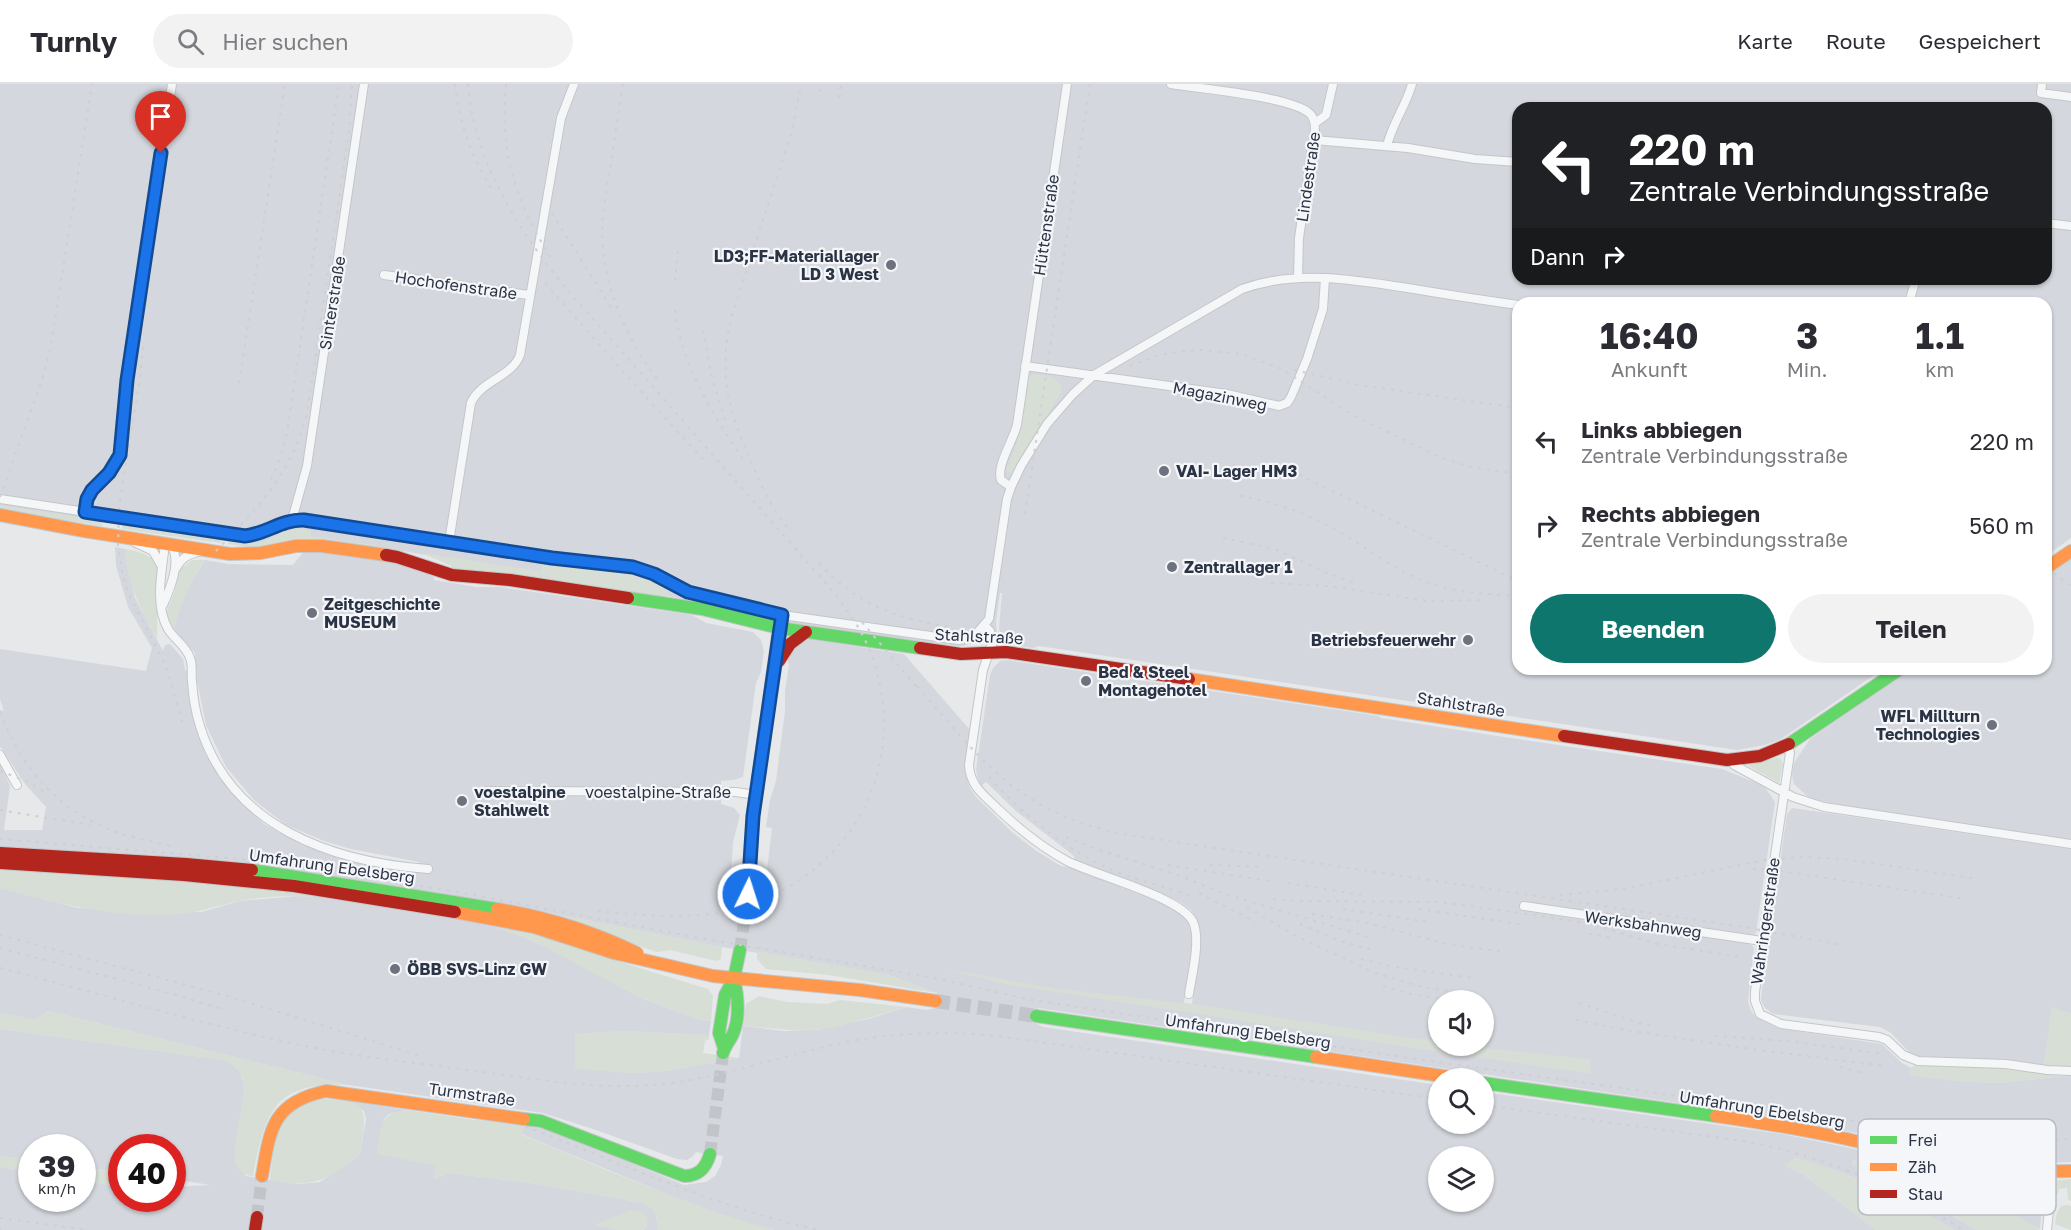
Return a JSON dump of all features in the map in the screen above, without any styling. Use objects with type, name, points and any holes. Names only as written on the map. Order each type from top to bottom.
[{"type":"main road","name":"Stahlstraße","points":[[0,515],[124,538],[242,554],[296,546],[322,546],[397,557],[442,573],[462,577],[510,580],[702,609],[781,622],[806,632],[961,654],[1006,652],[1035,656],[1732,760],[1761,757],[1787,746],[1891,675]]},
{"type":"main road","points":[[2052,564],[2071,551]]},
{"type":"main road","points":[[748,894],[756,795],[781,622]]},
{"type":"main road","points":[[773,673],[788,644],[795,637],[806,632]]},
{"type":"main road","name":"Umfahrung Ebelsberg","points":[[0,853],[234,869],[296,876],[456,902],[513,912],[567,926],[617,943],[650,960]]},
{"type":"main road","name":"Umfahrung Ebelsberg","points":[[0,863],[184,875],[294,886],[525,925],[614,953],[688,971],[936,1001]]},
{"type":"main road","points":[[723,1051],[719,1033],[724,999],[735,978],[740,950]]},
{"type":"main road","name":"Umfahrung Ebelsberg","points":[[1036,1016],[1428,1074]]},
{"type":"main road","name":"Umfahrung Ebelsberg","points":[[1494,1084],[1795,1129],[1858,1142]]},
{"type":"main road","name":"Turmstraße","points":[[262,1176],[269,1135],[278,1115],[304,1095],[326,1091],[541,1120],[684,1176],[696,1175],[701,1171],[710,1154]]},
{"type":"main road","name":"Umfahrung Ebelsberg","points":[[2056,1171],[2071,1171]]},
{"type":"street","points":[[85,512],[87,499],[92,490],[109,473],[120,455],[127,380],[172,84]]},
{"type":"street","name":"Sinterstraße","points":[[292,520],[307,466],[364,84]]},
{"type":"street","name":"Hochofenstraße","points":[[449,542],[471,403],[476,395],[518,362],[520,355],[561,118],[574,84]]},
{"type":"street","name":"Hüttenstraße","points":[[1011,487],[1001,480],[999,472],[1014,436],[1067,84]]},
{"type":"street","name":"Lindestraße","points":[[1171,84],[1279,101],[1309,113],[1315,123],[1314,141],[1299,238],[1298,277]]},
{"type":"street","points":[[1315,123],[1326,115],[1333,84]]},
{"type":"street","points":[[1387,146],[1412,84]]},
{"type":"street","points":[[2042,84],[2041,93],[2071,97]]},
{"type":"street","points":[[1314,141],[1387,146],[1475,159],[1512,162]]},
{"type":"street","points":[[2052,224],[2071,226]]},
{"type":"street","name":"Hochofenstraße","points":[[384,275],[529,296]]},
{"type":"street","points":[[0,499],[245,536],[262,533],[292,520],[304,520],[552,558],[633,567],[654,574],[688,592],[781,622],[951,640],[968,638],[984,625],[992,609],[1007,500],[1021,466],[1047,424],[1072,394],[1094,375],[1242,289],[1269,281],[1298,277],[1325,278],[1512,304]]},
{"type":"street","name":"Magazinweg","points":[[1094,375],[1227,394],[1279,406],[1287,403],[1292,397],[1307,359],[1323,309],[1325,278]]},
{"type":"street","points":[[1025,366],[1094,375]]},
{"type":"street","points":[[124,538],[153,551],[162,567]]},
{"type":"street","points":[[168,544],[162,567],[161,609],[169,631],[190,657],[195,704],[208,749],[220,770],[248,804],[277,827],[303,840],[367,860],[428,868]]},
{"type":"street","points":[[161,609],[169,592],[174,571],[175,552],[168,544]]},
{"type":"street","points":[[174,571],[180,560],[188,555],[207,550]]},
{"type":"street","points":[[984,625],[992,637],[983,670],[969,765],[971,781],[1026,834],[1050,852],[1091,872],[1156,896],[1186,912],[1192,920],[1197,936],[1189,994]]},
{"type":"street","name":"Wahringerstraße","points":[[1787,746],[1790,753],[1755,1001],[1760,1014],[1773,1022],[1879,1037],[1887,1040],[1903,1055],[1918,1061],[2006,1064],[2071,1071]]},
{"type":"street","points":[[0,755],[17,785]]},
{"type":"street","points":[[1732,760],[1734,765],[1806,802],[1847,811],[2071,844]]},
{"type":"street","name":"voestalpine-Straße","points":[[487,791],[727,792],[756,795]]},
{"type":"street","name":"Werksbahnweg","points":[[1524,906],[1762,941]]},
{"type":"street","points":[[2047,1230],[2048,1215]]},
{"type":"shaded area","points":[[0,84],[2071,84],[2071,538],[2052,552],[2052,297],[1512,297],[1512,675],[1874,675],[1781,739],[1765,745],[1737,750],[1039,646],[1033,648],[1009,644],[1000,634],[999,628],[1002,593],[1000,593],[996,622],[997,634],[955,647],[781,621],[623,586],[380,547],[281,535],[268,543],[250,545],[0,506]]},
{"type":"shaded area","points":[[1032,374],[1048,376],[1056,380],[1061,387],[1061,393],[1012,472],[1008,472],[1006,470],[1021,426],[1028,379]]},
{"type":"shaded area","points":[[0,505],[102,521],[102,526],[0,511]]},
{"type":"shaded area","points":[[123,524],[223,540],[220,543],[122,529]]},
{"type":"shaded area","points":[[294,528],[311,530],[311,536],[375,545],[375,548],[313,539],[268,546],[250,547],[227,544],[230,541],[258,542]]},
{"type":"shaded area","points":[[115,547],[125,549],[135,598],[163,651],[165,645],[170,644],[183,659],[187,671],[189,699],[206,755],[236,798],[264,824],[302,845],[351,860],[410,872],[423,872],[419,862],[351,849],[324,841],[286,825],[254,800],[226,767],[206,725],[197,681],[195,653],[174,629],[180,606],[205,560],[228,564],[293,565],[305,550],[330,552],[402,563],[434,577],[434,580],[476,587],[499,587],[692,615],[706,623],[753,632],[761,640],[764,651],[761,672],[756,683],[743,777],[721,781],[721,804],[734,808],[740,815],[733,842],[730,892],[760,897],[769,894],[765,887],[772,828],[766,827],[770,800],[776,781],[785,711],[789,665],[787,657],[792,648],[809,639],[904,654],[970,730],[965,772],[970,788],[976,797],[1013,833],[1061,866],[1073,868],[1163,904],[1184,916],[1193,935],[1184,1003],[1192,1004],[1201,932],[1191,910],[1160,893],[1075,860],[1074,856],[1016,811],[986,782],[981,786],[976,770],[990,675],[1000,661],[1006,660],[1722,769],[1764,786],[1775,802],[1754,935],[1527,902],[1532,912],[1752,945],[1754,948],[1748,1001],[1751,1011],[1757,1018],[1777,1028],[1882,1044],[1902,1063],[1911,1068],[1909,1075],[2000,1083],[2071,1075],[2071,1162],[2056,1162],[2056,1119],[1858,1119],[1858,1133],[1786,1119],[1494,1076],[1494,1068],[1442,1068],[1038,1008],[1035,1023],[1043,1027],[1428,1084],[1428,1134],[1494,1134],[1494,1093],[1782,1134],[1858,1150],[1858,1161],[1853,1160],[1852,1165],[1858,1168],[1858,1179],[1795,1158],[1786,1166],[1804,1175],[1876,1230],[774,1230],[734,1219],[674,1197],[521,1134],[525,1125],[556,1132],[684,1185],[706,1182],[715,1176],[723,1156],[696,1152],[687,1160],[677,1159],[543,1113],[348,1085],[48,1011],[35,1020],[0,1013],[0,888],[78,908],[201,912],[240,901],[298,896],[323,897],[460,918],[510,931],[548,948],[641,998],[700,1020],[711,1021],[709,1035],[625,1031],[575,1034],[575,1068],[633,1073],[667,1071],[739,1058],[743,1026],[784,1031],[818,1030],[868,1019],[907,1007],[926,1010],[935,1008],[937,993],[885,974],[722,947],[530,909],[0,848],[0,764],[10,786],[4,830],[42,830],[46,807],[25,784],[0,746],[0,710],[4,711],[0,699],[0,649],[146,671],[152,648],[128,607],[116,566]]},
{"type":"shaded area","points":[[125,549],[149,557],[158,568],[157,638],[131,584]]},
{"type":"shaded area","points":[[421,553],[541,571],[542,564],[607,570],[638,576],[670,589],[665,599],[458,571],[452,566]]},
{"type":"shaded area","name":"WFL Millturn Technologies","points":[[2071,557],[2071,840],[1848,807],[1814,799],[1794,784],[1792,775],[1794,763],[1810,739],[1901,675],[2052,675],[2052,571]]},
{"type":"shaded area","points":[[192,560],[205,560],[186,593],[174,629],[167,611],[182,564],[185,566]]},
{"type":"shaded area","points":[[1780,758],[1783,764],[1779,783],[1749,766],[1750,764]]},
{"type":"shaded area","points":[[1792,808],[2071,849],[2071,1014],[2052,1008],[2044,1065],[2018,1061],[1916,1056],[1891,1033],[1880,1027],[1773,1014],[1765,1008],[1761,1000],[1762,990],[1787,814]]},
{"type":"shaded area","points":[[0,868],[231,884],[323,897],[261,898],[168,915],[125,914],[62,904],[0,888]]},
{"type":"shaded area","points":[[530,909],[722,947],[721,959],[716,961],[670,950],[657,952]]},
{"type":"shaded area","points":[[496,923],[564,941],[633,966],[708,989],[713,996],[711,1021],[700,1020],[641,998],[533,941],[486,924]]},
{"type":"shaded area","points":[[757,951],[885,974],[937,993],[828,975],[766,969],[757,959]]},
{"type":"shaded area","points":[[941,968],[1052,988],[1192,1004],[1428,1040],[1428,1050],[1427,1050],[1005,984]]},
{"type":"shaded area","points":[[759,996],[787,1002],[827,1004],[840,1000],[907,1007],[833,1028],[802,1031],[743,1026],[746,1004]]},
{"type":"shaded area","points":[[2052,1007],[2071,1014],[2071,1068],[2044,1065]]},
{"type":"shaded area","points":[[48,1011],[348,1085],[323,1085],[304,1089],[289,1095],[277,1105],[262,1134],[253,1176],[241,1172],[236,1162],[236,1134],[244,1086],[240,1072],[234,1066],[223,1060],[0,1029],[0,1013],[35,1020]]},
{"type":"shaded area","points":[[0,1029],[224,1060],[232,1064],[240,1072],[245,1089],[235,1148],[235,1162],[246,1176],[299,1184],[320,1182],[360,1154],[366,1119],[364,1111],[353,1103],[336,1099],[407,1110],[389,1114],[383,1120],[436,1166],[434,1179],[449,1173],[531,1183],[638,1202],[655,1211],[658,1224],[657,1230],[643,1230],[647,1226],[595,1225],[620,1230],[0,1230],[0,1167],[18,1170],[18,1212],[96,1212],[96,1182],[108,1185],[108,1212],[186,1212],[186,1186],[210,1185],[186,1181],[186,1134],[108,1134],[108,1170],[96,1169],[96,1134],[18,1134],[18,1158],[0,1156]]},
{"type":"shaded area","points":[[625,1031],[709,1035],[709,1039],[705,1041],[703,1053],[740,1058],[667,1071],[633,1073],[575,1069],[575,1034]]},
{"type":"shaded area","points":[[1494,1049],[1590,1059],[1591,1074],[1468,1056],[1494,1056]]},
{"type":"shaded area","points":[[1917,1064],[1996,1068],[2063,1076],[2000,1083],[1957,1081],[1909,1075],[1911,1068]]},
{"type":"shaded area","points":[[318,1099],[348,1101],[362,1109],[364,1126],[360,1154],[338,1171],[318,1181],[297,1183],[270,1180],[276,1140],[284,1120],[303,1105]]},
{"type":"shaded area","points":[[407,1110],[474,1120],[510,1121],[525,1125],[522,1135],[678,1198],[774,1230],[657,1230],[658,1224],[654,1212],[638,1202],[531,1183],[449,1173],[434,1179],[436,1166],[377,1154],[381,1130],[386,1118],[398,1111]]},
{"type":"shaded area","points":[[0,1156],[18,1158],[18,1170],[0,1167]]},
{"type":"shaded area","points":[[1795,1157],[1858,1179],[1858,1215],[1928,1215],[1954,1230],[1876,1230],[1804,1175],[1786,1166]]},
{"type":"shaded area","points":[[1853,1160],[1858,1161],[1858,1168],[1852,1165]]},
{"type":"shaded area","points":[[96,1169],[108,1170],[108,1185],[96,1182]]},
{"type":"shaded area","points":[[2071,1179],[2071,1201],[2068,1200],[2067,1188],[2059,1189],[2056,1196],[2056,1180]]},
{"type":"shaded area","points":[[2061,1206],[2071,1206],[2071,1230],[2055,1224]]},
{"type":"shaded area","points":[[630,1210],[642,1212],[648,1217],[647,1226],[643,1230],[620,1230],[594,1225]]},
{"type":"shaded area","points":[[1928,1215],[1950,1215],[1977,1230],[1954,1230]]},
{"type":"shaded area","points":[[1950,1215],[2014,1215],[2040,1230],[1977,1230]]},
{"type":"shaded area","points":[[2011,1215],[2037,1215],[2041,1217],[2040,1229]]},
{"type":"tunnel","points":[[740,950],[748,894]]},
{"type":"tunnel","points":[[936,1001],[1036,1016]]},
{"type":"tunnel","points":[[710,1154],[723,1054]]},
{"type":"tunnel","points":[[257,1217],[262,1176]]},
{"type":"railway","points":[[0,497],[43,377],[51,345],[92,84]]},
{"type":"railway","points":[[239,383],[285,84]]},
{"type":"railway","points":[[271,479],[280,459],[287,433],[339,84]]},
{"type":"railway","points":[[216,551],[246,520],[272,488],[283,472],[301,434],[307,413],[349,132],[352,84]]},
{"type":"railway","points":[[455,84],[468,140],[493,191]]},
{"type":"railway","points":[[468,84],[479,140],[489,166],[501,192],[530,241],[564,286],[831,589],[865,640],[873,659],[883,701],[883,742],[875,781],[860,816],[837,847],[808,874],[773,895],[733,910],[718,913],[663,916],[592,910]]},
{"type":"railway","points":[[506,84],[505,132],[513,176],[529,218],[552,260]]},
{"type":"railway","points":[[623,84],[603,212],[603,249],[610,285],[622,320],[639,352],[660,383]]},
{"type":"railway","points":[[787,527],[764,490],[738,429],[728,394],[726,359],[731,318],[792,131],[801,84]]},
{"type":"railway","points":[[820,92],[821,84]]},
{"type":"railway","points":[[839,98],[841,84]]},
{"type":"railway","points":[[1025,514],[1090,84]]},
{"type":"railway","points":[[552,213],[613,311]]},
{"type":"railway","points":[[675,281],[678,249]]},
{"type":"railway","points":[[545,283],[704,460]]},
{"type":"railway","points":[[675,310],[684,350],[700,389],[744,461]]},
{"type":"railway","points":[[703,330],[712,378],[727,426]]},
{"type":"railway","points":[[143,347],[119,507],[118,546],[123,576],[130,597],[166,666],[183,725]]},
{"type":"railway","points":[[1130,366],[1160,355],[1177,352],[1200,350],[1242,354],[1282,369],[1354,416],[1440,457],[1470,467],[1512,473]]},
{"type":"railway","points":[[1294,370],[1359,385],[1512,407]]},
{"type":"railway","points":[[1283,467],[1512,578]]},
{"type":"railway","points":[[1240,496],[1284,507],[1312,518],[1423,581],[1463,591],[1512,596]]},
{"type":"railway","points":[[1223,538],[1275,549],[1357,584]]},
{"type":"railway","points":[[819,563],[849,590],[879,608],[913,619],[952,627]]},
{"type":"railway","points":[[2052,572],[2071,586]]},
{"type":"railway","points":[[1271,583],[1329,586],[1428,601],[1482,600]]},
{"type":"railway","points":[[862,622],[920,691]]},
{"type":"railway","points":[[917,686],[962,738],[1005,780],[1029,798],[1055,812],[1086,824],[1122,834],[1744,927],[1842,945]]},
{"type":"railway","points":[[0,712],[30,768],[43,784],[74,811],[113,831],[175,847]]},
{"type":"railway","points":[[0,771],[29,782],[44,792]]},
{"type":"railway","points":[[989,777],[1030,818],[1078,852],[1122,874],[1191,896]]},
{"type":"railway","points":[[0,810],[90,825]]},
{"type":"railway","points":[[1066,837],[1178,875],[1225,894],[1372,938]]},
{"type":"railway","points":[[0,839],[239,859],[344,874],[458,892],[699,938],[930,977],[1027,999],[1416,1059],[1858,1122]]},
{"type":"railway","points":[[1560,895],[1623,889],[1765,860],[1802,857],[1843,859],[1972,878]]},
{"type":"railway","points":[[1168,865],[1269,881]]},
{"type":"railway","points":[[1210,865],[1264,867]]},
{"type":"railway","points":[[1753,869],[1767,869],[1966,899]]},
{"type":"railway","points":[[1288,883],[1361,895]]},
{"type":"railway","points":[[1199,893],[1256,922]]},
{"type":"railway","points":[[1273,899],[1439,902],[1588,923],[1657,944],[1740,957]]},
{"type":"railway","points":[[1247,907],[1296,936],[1373,972],[1418,986],[1442,990]]},
{"type":"railway","points":[[1343,909],[1429,922]]},
{"type":"railway","points":[[1419,909],[1525,925]]},
{"type":"railway","points":[[1312,914],[1367,923],[1447,944],[1504,952]]},
{"type":"railway","points":[[1300,924],[1340,941],[1373,950]]},
{"type":"railway","points":[[1589,934],[1613,938]]},
{"type":"railway","points":[[0,935],[227,996],[421,1056]]},
{"type":"railway","points":[[0,948],[222,1009]]},
{"type":"railway","points":[[1361,959],[1395,967],[1473,978]]},
{"type":"railway","points":[[0,968],[218,1026],[313,1048],[569,1083],[630,1086],[679,1082],[726,1073],[864,1039],[908,1034],[952,1033],[997,1036],[1428,1098]]},
{"type":"railway","points":[[1383,986],[1428,997]]},
{"type":"railway","points":[[1579,1003],[1642,1024],[1655,1026]]},
{"type":"railway","points":[[1576,1020],[1751,1049],[1886,1066]]},
{"type":"railway","points":[[1715,1036],[1787,1041],[1885,1054]]},
{"type":"railway","points":[[1840,1067],[1863,1073]]},
{"type":"railway","points":[[1494,1106],[1749,1142],[1808,1157],[1858,1175]]},
{"type":"railway","points":[[525,1126],[706,1197],[818,1230]]},
{"type":"railway","points":[[2056,1140],[2071,1139]]},
{"type":"railway","points":[[1938,1215],[1964,1230]]},
{"type":"railway","points":[[0,1218],[87,1230]]},
{"type":"traffic: fast","points":[[628,598],[702,609],[779,628],[920,648]]},
{"type":"traffic: fast","points":[[1789,744],[1891,675]]},
{"type":"traffic: fast","points":[[252,870],[497,909]]},
{"type":"traffic: fast","points":[[724,1048],[719,1033],[725,995],[734,978],[740,950]]},
{"type":"traffic: fast","points":[[723,1053],[737,1022],[734,978]]},
{"type":"traffic: fast","points":[[1036,1016],[1316,1057]]},
{"type":"traffic: fast","points":[[1494,1084],[1716,1116]]},
{"type":"traffic: fast","points":[[524,1119],[541,1121],[684,1176],[694,1175],[701,1170],[710,1154]]},
{"type":"traffic: slow","points":[[0,515],[230,554],[261,553],[296,546],[322,546],[386,555]]},
{"type":"traffic: slow","points":[[2052,564],[2071,551]]},
{"type":"traffic: slow","points":[[1189,679],[1564,736]]},
{"type":"traffic: slow","points":[[497,909],[568,926],[637,953]]},
{"type":"traffic: slow","points":[[455,912],[534,927],[614,953],[713,976],[860,990],[936,1001]]},
{"type":"traffic: slow","points":[[1316,1057],[1428,1074]]},
{"type":"traffic: slow","points":[[262,1176],[268,1144],[277,1120],[295,1102],[326,1091],[524,1119]]},
{"type":"traffic: slow","points":[[1716,1116],[1858,1142]]},
{"type":"traffic: slow","points":[[2056,1171],[2071,1171]]},
{"type":"traffic: jam","points":[[386,555],[452,575],[510,580],[628,598]]},
{"type":"traffic: jam","points":[[748,894],[753,816],[779,628]]},
{"type":"traffic: jam","points":[[779,661],[790,644],[806,632]]},
{"type":"traffic: jam","points":[[920,648],[961,654],[1006,652],[1189,679]]},
{"type":"traffic: jam","points":[[1564,736],[1727,760],[1760,756],[1789,744]]},
{"type":"traffic: jam","points":[[0,853],[252,870]]},
{"type":"traffic: jam","points":[[0,863],[184,875],[294,886],[455,912]]},
{"type":"traffic: jam","points":[[255,1230],[257,1217]]},
{"type":"place","name":"LD3;FF-Materiallager LD 3 West","points":[[891,265]]},
{"type":"place","name":"VAI- Lager HM3","points":[[1164,471]]},
{"type":"place","name":"Zentrallager 1","points":[[1172,567]]},
{"type":"place","name":"Zeitgeschichte MUSEUM","points":[[312,613]]},
{"type":"place","name":"Betriebsfeuerwehr","points":[[1468,640]]},
{"type":"place","name":"Bed & Steel Montagehotel","points":[[1086,681]]},
{"type":"place","name":"WFL Millturn Technologies","points":[[1992,725]]},
{"type":"place","name":"voestalpine Stahlwelt","points":[[462,801]]},
{"type":"place","name":"ÖBB SVS-Linz GW","points":[[395,969]]},
{"type":"route","points":[[161,153],[127,380],[120,455],[116,465],[92,490],[87,499],[85,512],[245,536],[262,533],[284,522],[304,520],[552,558],[617,564],[654,574],[688,592],[782,615],[753,816],[748,894]]}]
